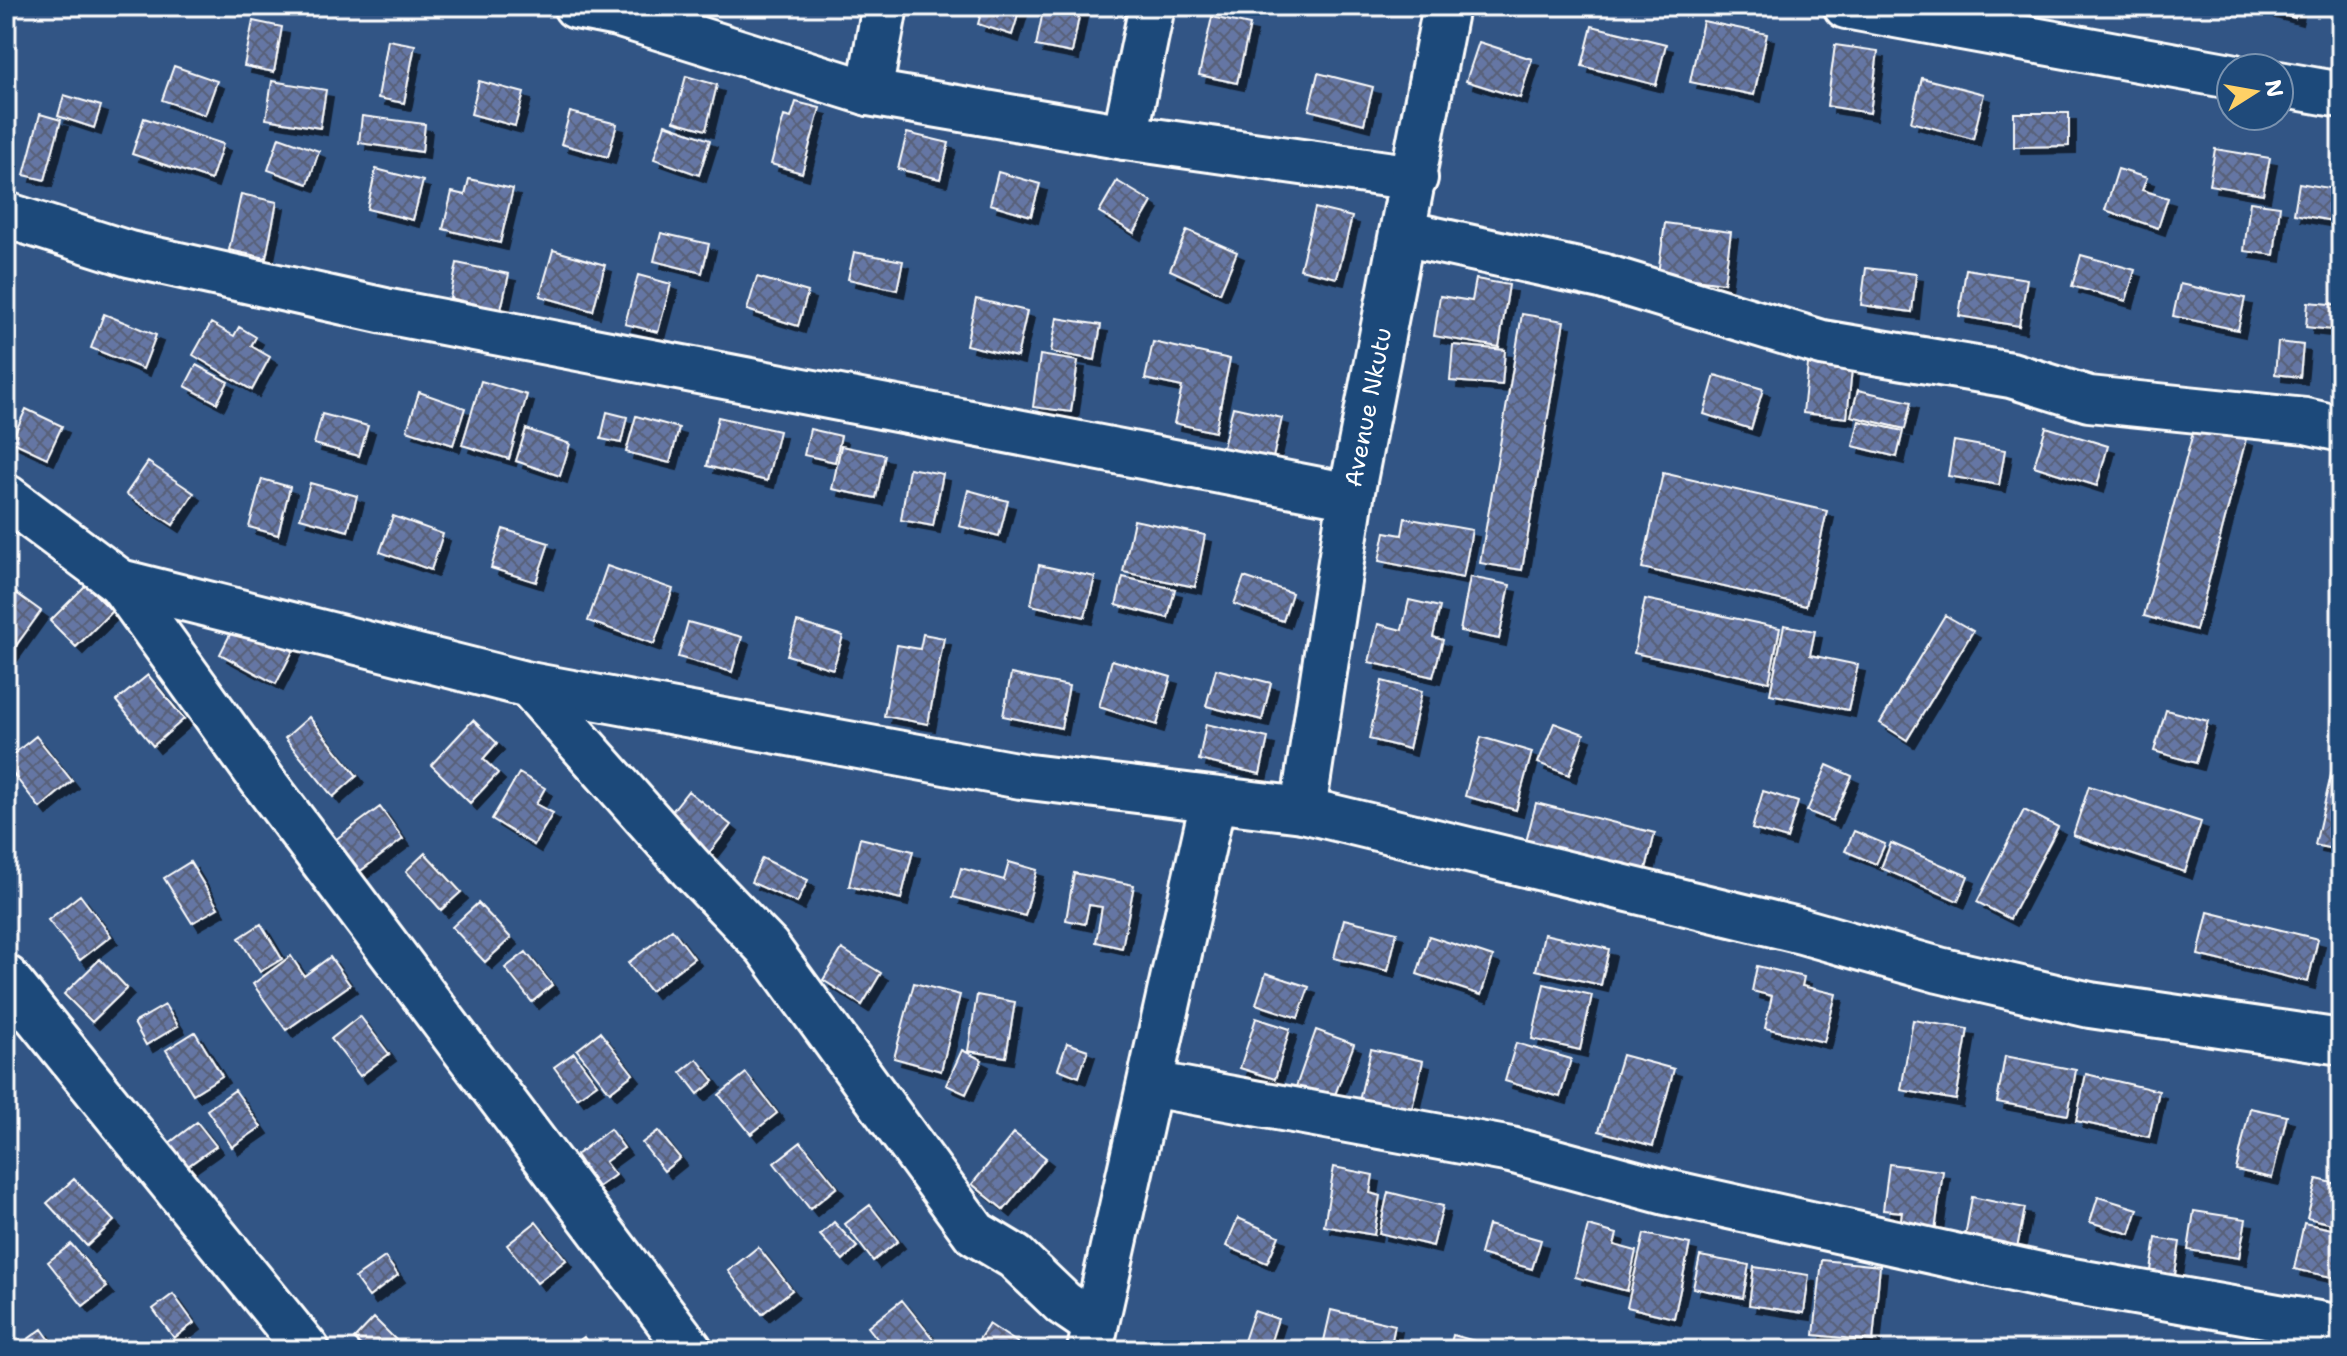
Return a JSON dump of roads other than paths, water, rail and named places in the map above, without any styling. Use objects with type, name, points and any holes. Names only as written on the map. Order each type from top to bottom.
[{"type":"street","points":[[869,93],[885,6]]},
{"type":"street","points":[[1125,137],[1152,6]]},
{"type":"street","name":"Avenue Nkutu","points":[[1303,810],[1351,496],[1446,6]]},
{"type":"street","points":[[1846,6],[2215,73]]},
{"type":"street","points":[[604,9],[869,93],[1125,137],[1415,178]]},
{"type":"street","points":[[2295,87],[2341,95]]},
{"type":"street","points":[[6,215],[129,254],[385,311],[1351,496]]},
{"type":"street","points":[[1403,233],[1601,276],[1822,343],[2011,375],[2089,399],[2306,421],[2341,429]]},
{"type":"street","points":[[6,497],[120,582],[263,781],[690,1350]]},
{"type":"street","points":[[120,582],[529,685],[1021,776],[1303,810],[1802,931],[1939,970],[2090,1005],[2341,1042]]},
{"type":"street","points":[[529,685],[691,868],[767,947],[975,1233],[1015,1257],[1063,1303],[1096,1343]]},
{"type":"street","points":[[1096,1343],[1213,801]]},
{"type":"street","points":[[6,978],[307,1350]]},
{"type":"street","points":[[1151,1084],[1511,1150],[1666,1192],[2049,1277],[2341,1328]]}]
